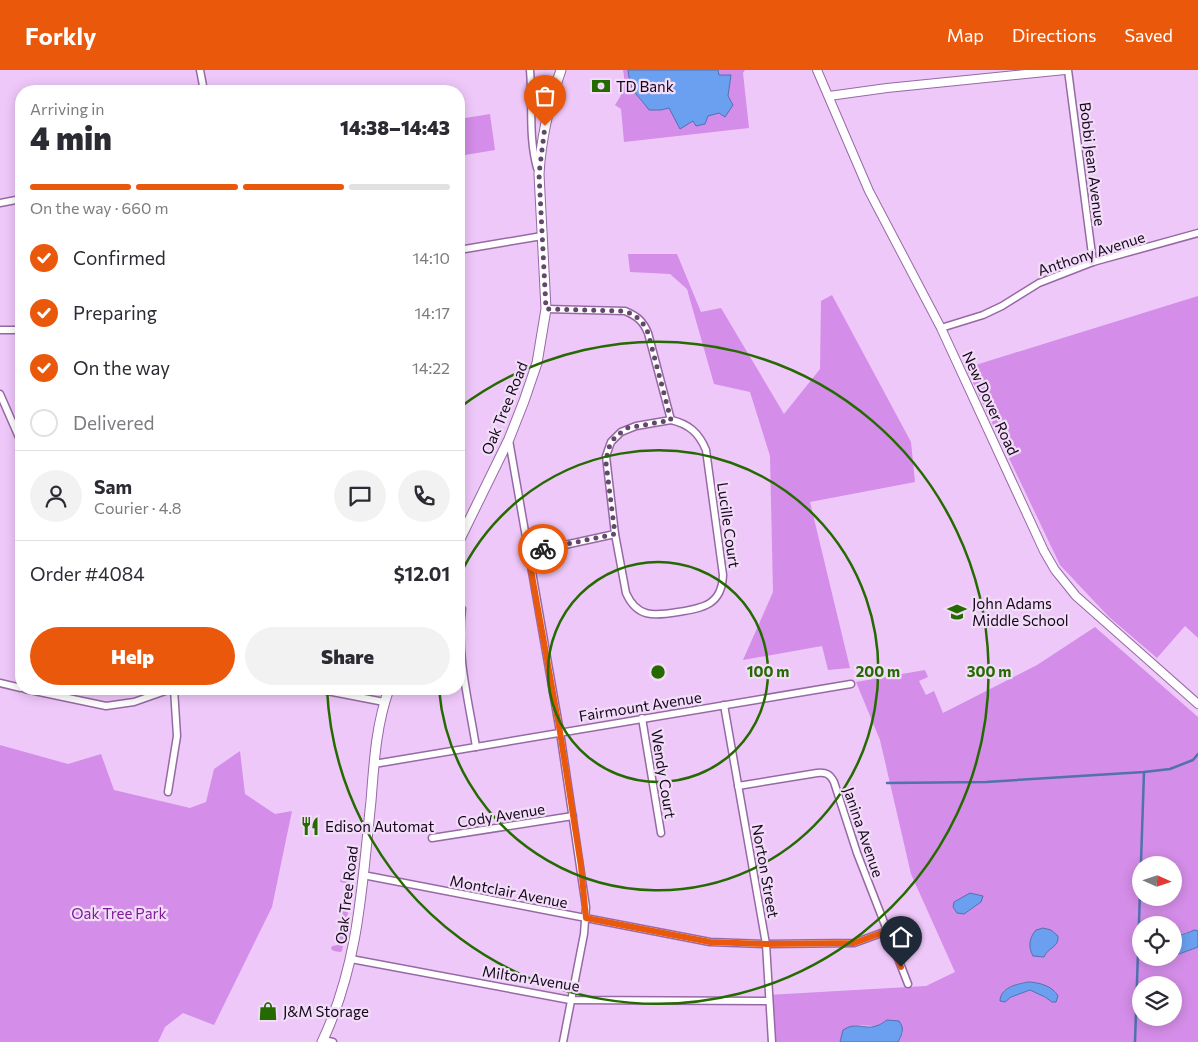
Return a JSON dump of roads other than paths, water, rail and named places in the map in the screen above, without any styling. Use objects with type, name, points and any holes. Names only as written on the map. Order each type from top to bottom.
[{"type":"main road","name":"Oak Tree Road","points":[[465,529],[509,439],[537,363],[546,309],[539,174],[545,126],[553,92],[561,70]]},
{"type":"main road","name":"Oak Tree Road","points":[[326,1041],[351,959],[363,876],[379,726],[387,695]]},
{"type":"street","points":[[200,70],[203,85]]},
{"type":"street","points":[[530,70],[532,86],[530,122],[532,147],[539,174]]},
{"type":"street","name":"New Dover Road","points":[[817,70],[869,191],[941,328],[1044,551],[1055,570],[1076,596],[1198,704]]},
{"type":"street","points":[[829,96],[887,88],[1066,70]]},
{"type":"street","name":"Bobbi Jean Avenue","points":[[1066,70],[1093,262]]},
{"type":"street","points":[[0,203],[15,200]]},
{"type":"street","name":"Anthony Avenue","points":[[941,328],[983,315],[1002,306],[1039,283],[1093,262],[1198,233]]},
{"type":"street","points":[[465,249],[542,236]]},
{"type":"street","points":[[546,309],[625,311],[642,320],[648,333],[671,420]]},
{"type":"street","points":[[0,330],[15,330]]},
{"type":"street","points":[[0,394],[15,428]]},
{"type":"street","name":"Lucille Court","points":[[671,420],[683,423],[693,429],[703,442],[706,450],[723,575],[718,595],[708,604],[699,609],[656,616],[643,613],[637,609],[628,599],[626,593],[615,534],[606,463],[608,449],[615,437],[627,428],[671,420]]},
{"type":"street","points":[[509,439],[560,732],[581,866],[586,918],[563,1042]]},
{"type":"street","points":[[528,553],[615,534]]},
{"type":"street","points":[[465,679],[476,747]]},
{"type":"street","points":[[0,683],[15,686]]},
{"type":"street","name":"Fairmount Avenue","points":[[374,764],[851,684]]},
{"type":"street","points":[[51,695],[106,706],[134,702],[154,695]]},
{"type":"street","points":[[168,792],[177,736],[173,695]]},
{"type":"street","points":[[348,695],[384,702]]},
{"type":"street","name":"Norton Street","points":[[724,705],[766,944],[772,1042]]},
{"type":"street","name":"Wendy Court","points":[[642,718],[661,834]]},
{"type":"street","name":"Janina Avenue","points":[[738,786],[817,773],[830,775],[834,782],[856,853],[908,984]]},
{"type":"street","name":"Cody Avenue","points":[[432,838],[573,816]]},
{"type":"street","name":"Montclair Avenue","points":[[363,876],[710,942],[766,944],[854,943],[887,931]]},
{"type":"street","name":"Milton Avenue","points":[[351,959],[570,1000],[770,1001]]},
{"type":"water","points":[[628,70],[718,70],[719,75],[731,75],[728,96],[733,105],[725,117],[719,113],[708,116],[705,124],[696,126],[693,121],[680,129],[669,108],[649,110],[637,96],[629,78]]},
{"type":"water","points":[[970,893],[983,896],[981,902],[964,914],[957,913],[953,907],[954,902]]},
{"type":"water","points":[[1043,928],[1051,930],[1058,936],[1057,943],[1044,957],[1033,956],[1030,949],[1031,939],[1036,930]]},
{"type":"water","points":[[1194,930],[1198,931],[1198,947],[1182,953],[1182,935]]},
{"type":"water","points":[[1028,982],[1049,987],[1058,996],[1056,1002],[1052,1002],[1030,990],[1011,997],[1005,1002],[1000,1001],[1006,990],[1014,985]]},
{"type":"water","points":[[887,1020],[899,1021],[901,1024],[902,1032],[898,1042],[840,1042],[843,1030],[848,1027],[872,1027]]},
{"type":"waterway","points":[[887,783],[986,782],[1144,772],[1170,769],[1193,760],[1198,754]]},
{"type":"waterway","points":[[1135,1042],[1144,772]]},
{"type":"place","name":"TD Bank","points":[[601,86]]},
{"type":"place","name":"John Adams Middle School","points":[[957,612]]},
{"type":"place","name":"Edison Automat","points":[[310,826]]},
{"type":"place","name":"J&M Storage","points":[[268,1011]]},
{"type":"park label","name":"Oak Tree Park","points":[[119,913]]}]
